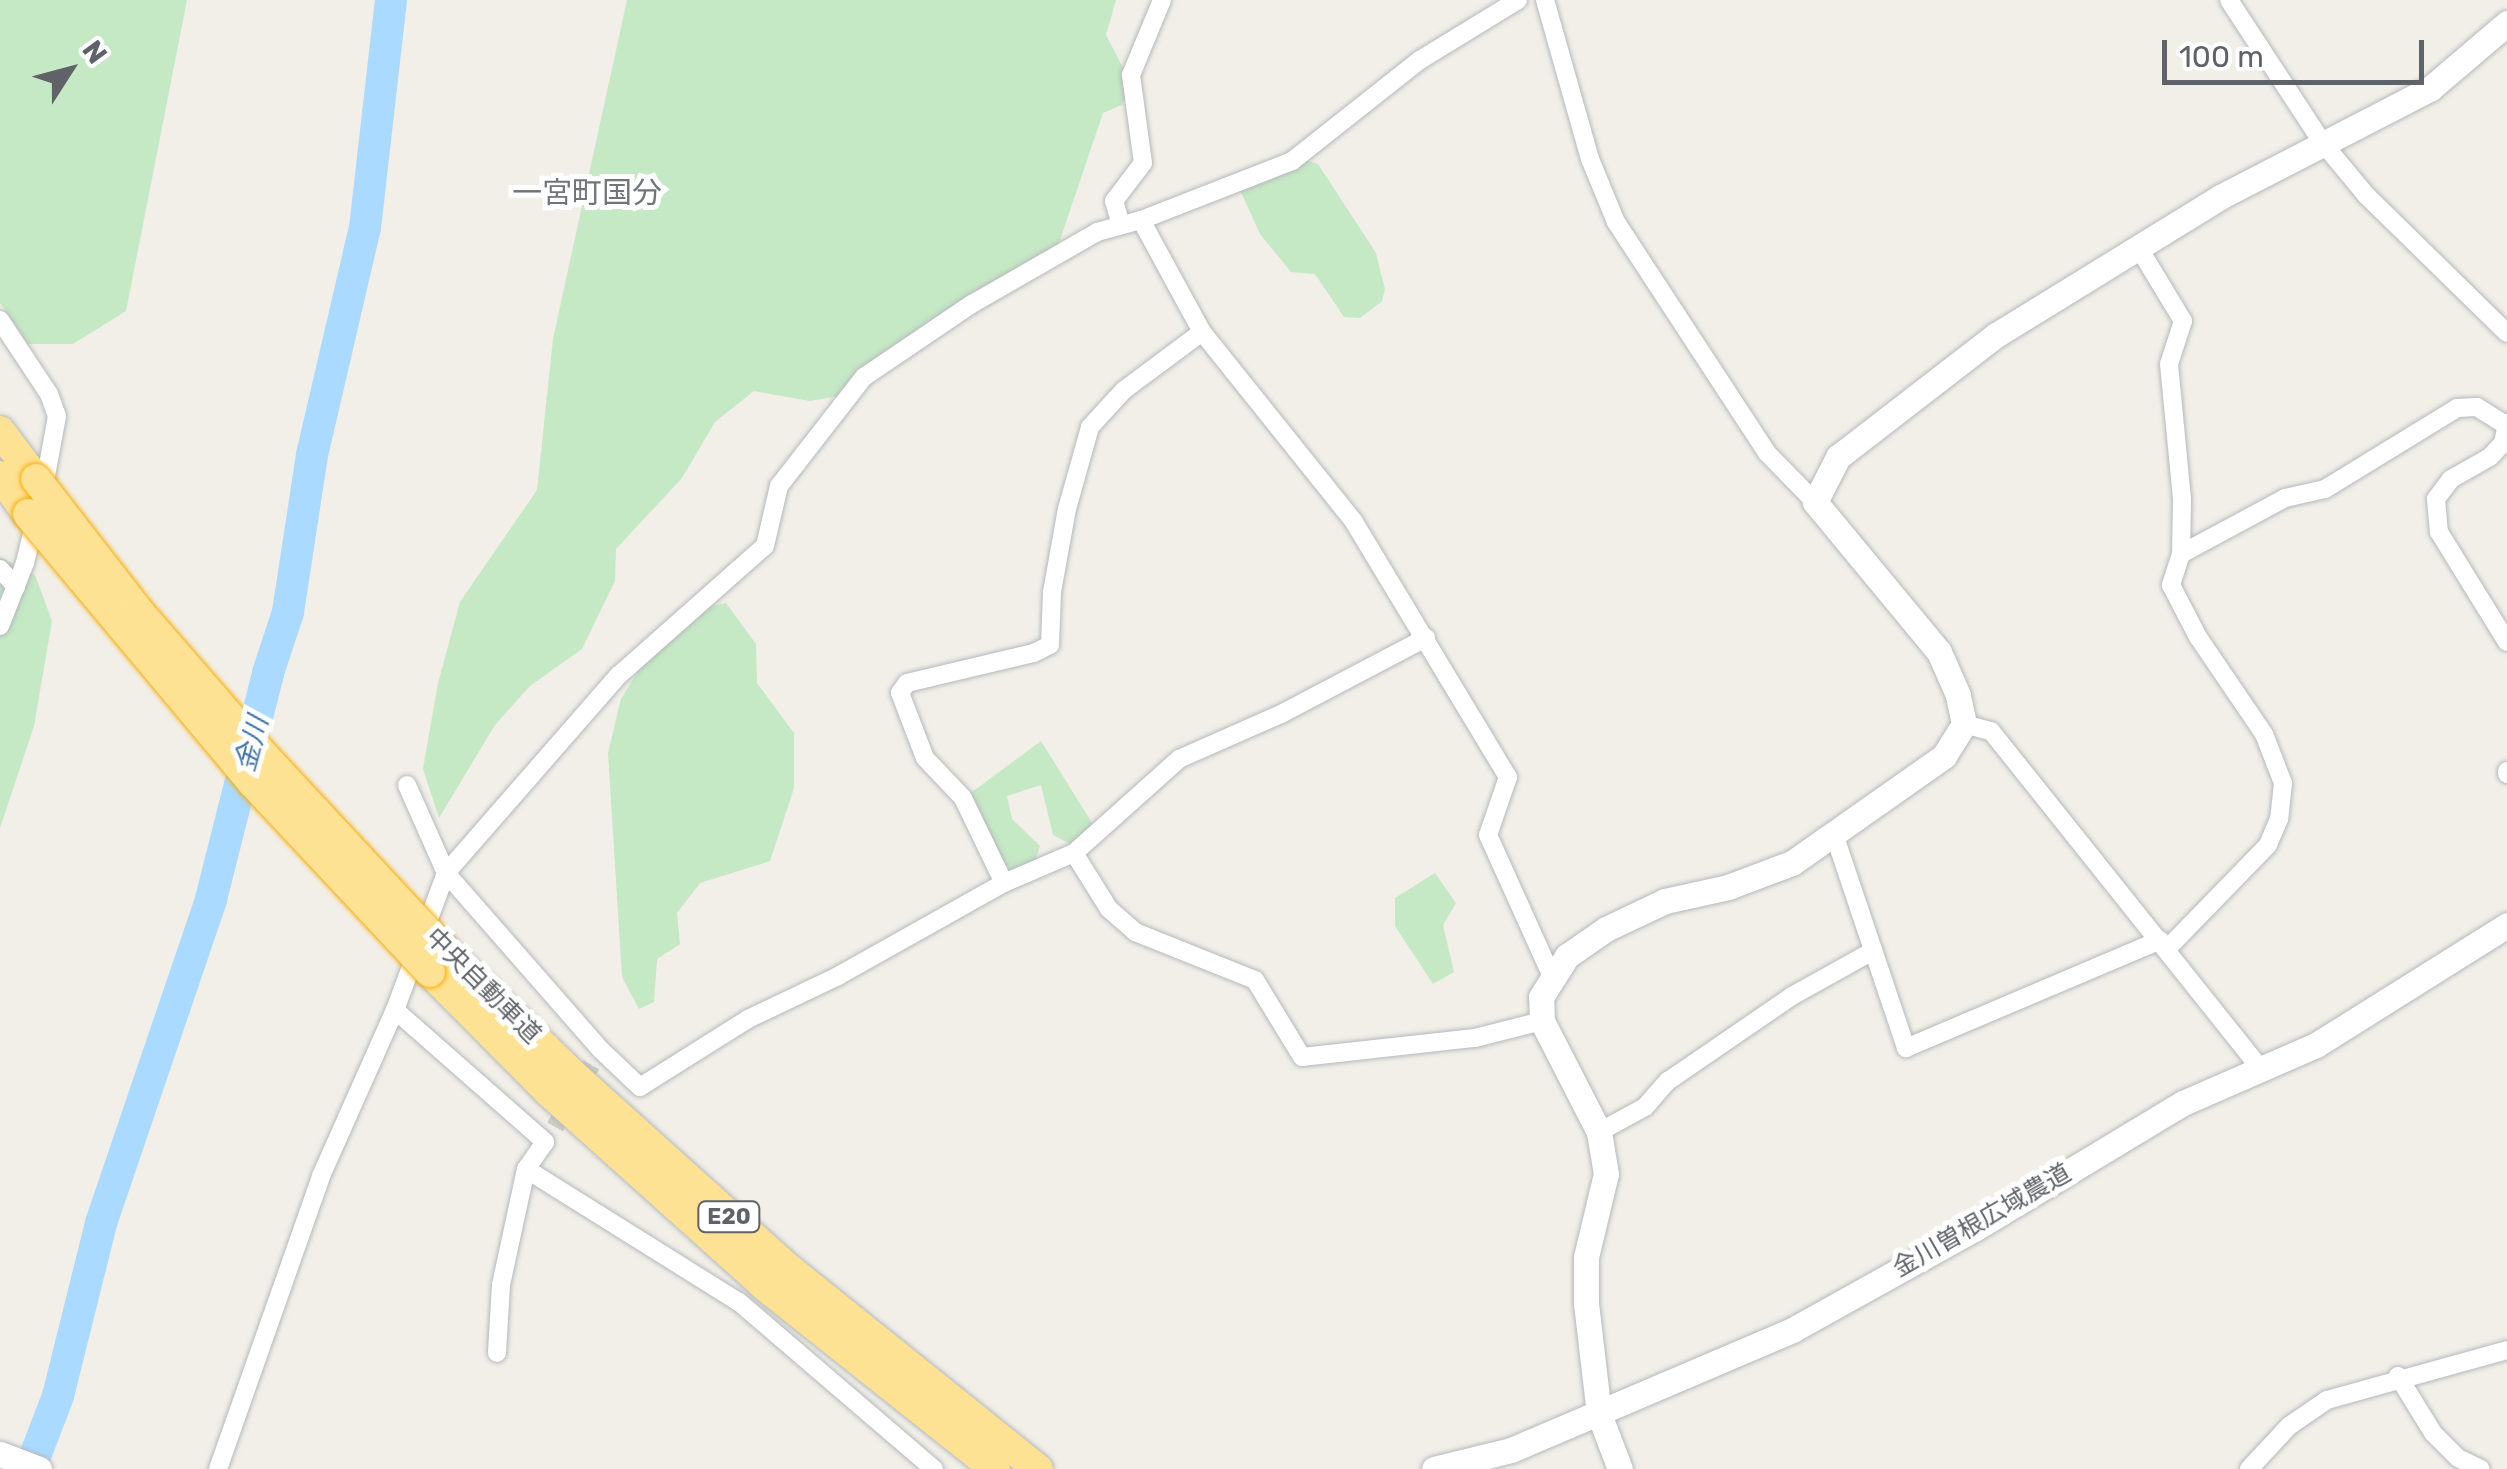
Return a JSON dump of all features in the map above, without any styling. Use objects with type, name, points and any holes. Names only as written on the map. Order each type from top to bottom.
[{"type":"highway","points":[[0,411],[19,437],[19,473]]},
{"type":"highway","name":"中央自動車道","points":[[0,431],[19,473],[548,1091],[764,1286],[995,1469]]},
{"type":"highway","name":"中央自動車道","points":[[19,473],[16,514],[53,559],[67,560],[265,797],[434,958],[572,1074],[784,1265],[1038,1469]]},
{"type":"street","points":[[1121,225],[1114,201],[1143,162],[1132,75],[1162,0]]},
{"type":"street","points":[[218,1469],[321,1176],[395,1010],[446,873],[619,675],[765,546],[779,486],[864,378],[972,304],[1097,232],[1142,220],[1292,161],[1420,60],[1518,0]]},
{"type":"street","points":[[1545,0],[1590,160],[1616,222],[1768,453],[1815,502],[1938,652],[1958,695],[1964,724],[1944,756],[1792,863],[1728,886],[1665,900],[1606,929],[1567,956],[1541,996],[1542,1021],[1599,1132],[1606,1174],[1586,1257],[1586,1303],[1599,1414],[1620,1469]]},
{"type":"street","points":[[2229,0],[2322,142],[2366,195],[2507,333]]},
{"type":"street","points":[[1815,502],[1838,457],[1996,334],[2140,250],[2220,197],[2431,88],[2507,22]]},
{"type":"street","points":[[1142,220],[1202,332],[1354,522],[1508,777],[1488,835],[1552,978]]},
{"type":"street","points":[[1834,834],[1906,1048],[2163,944],[2268,845],[2279,819],[2282,784],[2264,734],[2198,637],[2171,585],[2181,554],[2182,470],[2168,364],[2183,321],[2140,250]]},
{"type":"street","points":[[0,320],[50,394],[57,416],[26,563],[0,626]]},
{"type":"street","points":[[1004,883],[963,798],[925,758],[900,692],[907,683],[1034,653],[1050,645],[1052,592],[1066,509],[1090,426],[1124,390],[1202,332]]},
{"type":"street","points":[[2181,554],[2285,498],[2325,489],[2457,408],[2477,407],[2506,424],[2502,443],[2490,457],[2451,479],[2436,500],[2439,532],[2507,642]]},
{"type":"street","points":[[0,569],[16,588]]},
{"type":"street","points":[[407,785],[446,873],[596,1057],[640,1087],[748,1019],[838,976],[1004,883],[1074,853],[1179,758],[1281,714],[1426,638]]},
{"type":"street","points":[[1964,724],[1991,731],[2260,1068]]},
{"type":"street","points":[[1074,853],[1109,910],[1135,932],[1254,980],[1302,1057],[1476,1038],[1542,1021]]},
{"type":"street","name":"金川曽根広域農道","points":[[1434,1469],[1512,1450],[1794,1329],[1974,1228],[2183,1103],[2316,1045],[2507,924]]},
{"type":"street","points":[[1599,1132],[1645,1107],[1684,1069],[1792,996],[1873,952]]},
{"type":"street","points":[[395,1010],[550,1135],[526,1169],[501,1285],[497,1353]]},
{"type":"street","points":[[526,1169],[739,1302],[934,1469]]},
{"type":"street","points":[[2250,1469],[2289,1426],[2327,1400],[2398,1376],[2507,1350]]},
{"type":"street","points":[[2398,1376],[2434,1433],[2458,1458],[2481,1469]]},
{"type":"street","points":[[0,1454],[40,1469]]},
{"type":"green space","points":[[0,0],[187,0],[126,311],[73,344],[28,344],[0,303]]},
{"type":"green space","points":[[627,0],[1116,0],[1106,35],[1131,83],[1122,105],[1103,113],[1058,246],[989,306],[943,316],[839,396],[810,401],[754,391],[715,422],[682,478],[616,549],[615,581],[582,649],[530,686],[495,725],[439,818],[423,769],[438,683],[460,602],[537,490],[553,339]]},
{"type":"green space","points":[[1304,160],[1318,164],[1376,253],[1385,289],[1382,301],[1360,318],[1344,317],[1315,274],[1291,272],[1260,234],[1239,188]]},
{"type":"green space","points":[[0,557],[35,575],[52,621],[34,726],[0,828]]},
{"type":"green space","points":[[726,603],[756,644],[757,683],[794,733],[794,788],[770,861],[700,883],[677,913],[680,944],[657,959],[654,1002],[639,1009],[622,977],[608,753],[621,699],[641,666],[708,607]]},
{"type":"green space","points":[[1041,741],[1094,826],[1074,846],[1053,835],[1041,785],[1007,796],[1012,819],[1040,846],[1035,861],[1014,872],[1000,860],[968,795]]},
{"type":"green space","points":[[1435,873],[1456,903],[1443,925],[1454,972],[1433,984],[1395,926],[1395,898]]},
{"type":"waterway","name":"金川","points":[[30,1469],[58,1396],[101,1223],[211,899],[268,673],[288,612],[312,455],[365,228],[391,0]]},
{"type":"tunnel","points":[[555,1127],[592,1064]]},
{"type":"district","name":"一宮町国分","points":[[587,193]]}]
